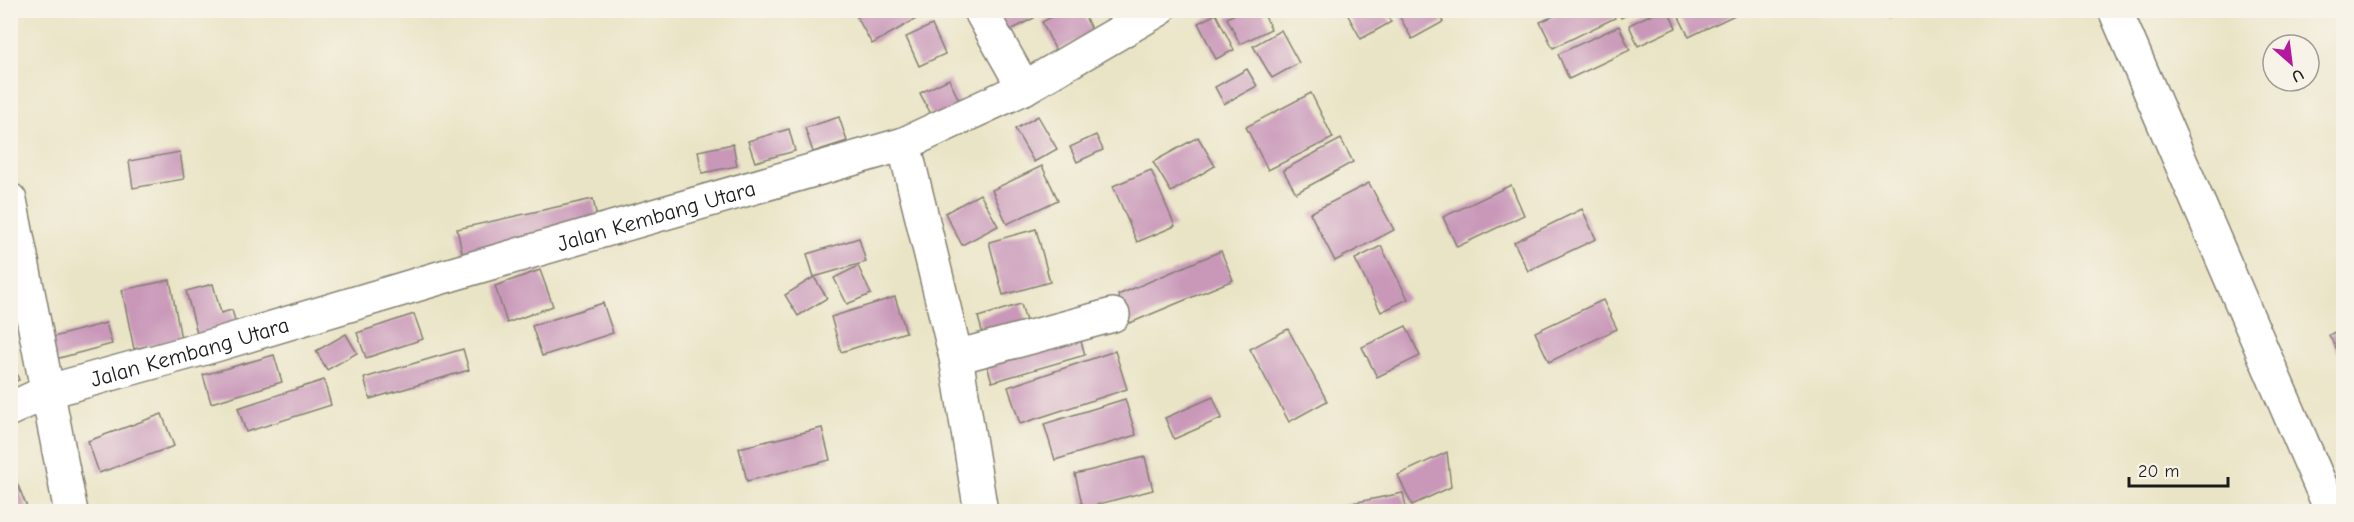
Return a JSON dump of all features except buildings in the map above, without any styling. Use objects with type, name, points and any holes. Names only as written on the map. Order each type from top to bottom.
[{"type":"street","points":[[980,10],[1024,88]]},
{"type":"street","name":"Jalan Kembang Utara","points":[[10,409],[49,391],[904,144],[1024,88],[1158,10]]},
{"type":"street","points":[[2115,10],[2332,512]]},
{"type":"street","points":[[904,144],[956,357],[981,512]]},
{"type":"street","points":[[10,200],[71,512]]},
{"type":"street","points":[[956,357],[1113,315]]}]
